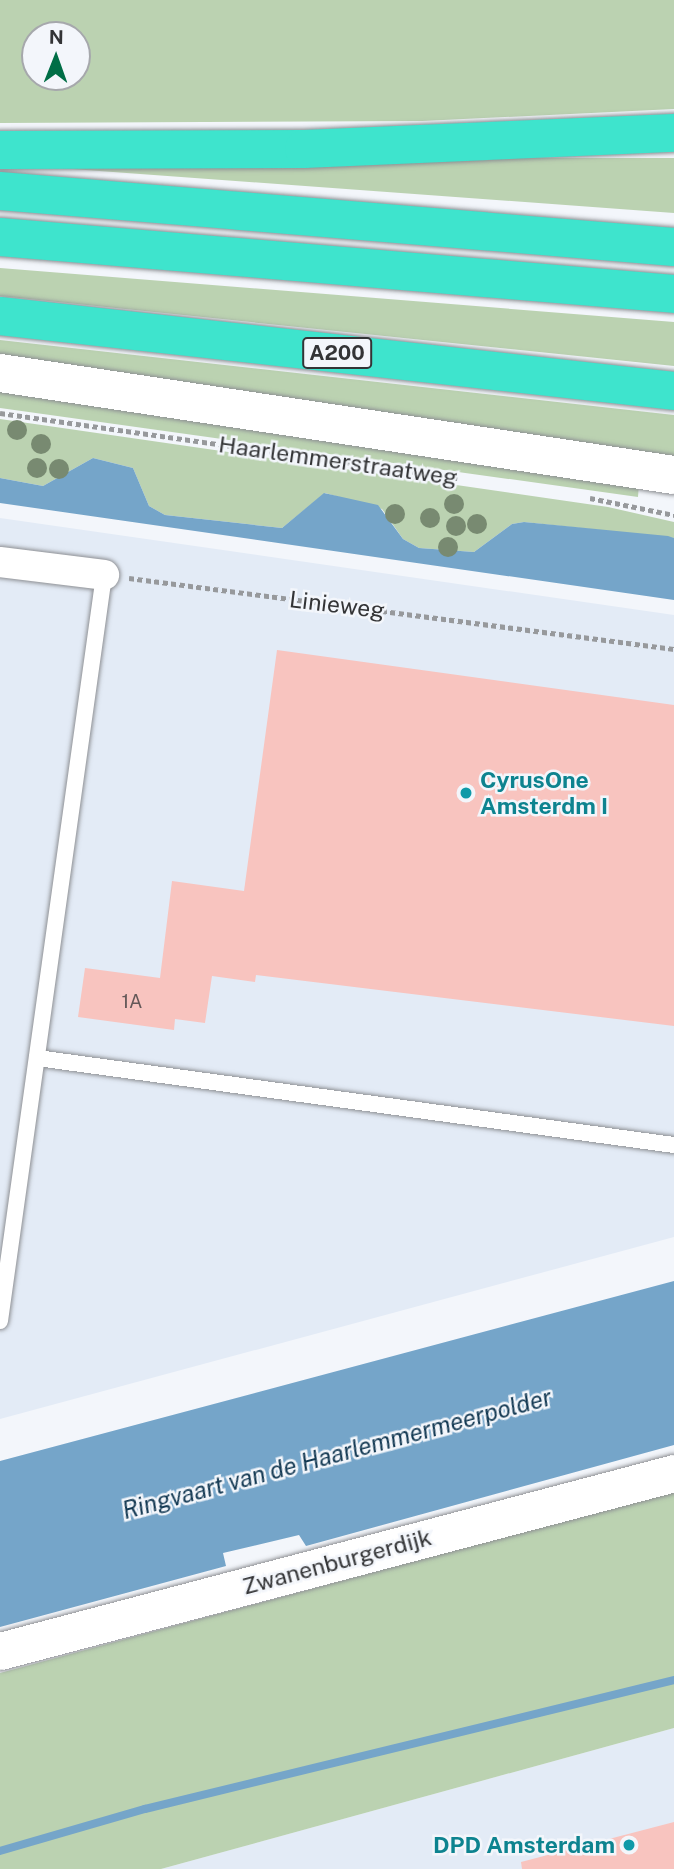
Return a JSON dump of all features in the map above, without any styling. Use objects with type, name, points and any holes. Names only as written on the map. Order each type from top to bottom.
[{"type":"highway","points":[[0,150],[317,149],[674,133]]},
{"type":"highway","points":[[0,191],[674,247]]},
{"type":"highway","points":[[0,237],[674,294]]},
{"type":"highway","name":"A200","points":[[0,316],[674,391]]},
{"type":"main road","name":"Haarlemmerstraatweg","points":[[0,373],[674,475]]},
{"type":"street","points":[[0,562],[104,575]]},
{"type":"street","name":"Zwanenburgerdijk","points":[[0,1651],[674,1473]]},
{"type":"lane","points":[[0,1321],[104,575]]},
{"type":"lane","points":[[37,1058],[674,1145]]},
{"type":"path","name":"Haarlemmerstraatweg","points":[[0,413],[465,479]]},
{"type":"path","points":[[586,497],[674,515]]},
{"type":"path","name":"Linieweg","points":[[104,575],[674,649]]},
{"type":"shaded area","points":[[0,518],[674,615],[674,1237],[0,1419]]},
{"type":"shaded area","points":[[674,1728],[674,1869],[161,1869]]},
{"type":"green space","points":[[0,0],[674,0],[674,109],[422,121],[0,123]]},
{"type":"green space","points":[[391,158],[674,158],[674,213],[4,164]]},
{"type":"green space","points":[[0,268],[674,322],[674,366],[0,296]]},
{"type":"green space","points":[[0,340],[674,415],[674,456],[0,359]]},
{"type":"green space","points":[[0,391],[639,484],[638,497],[0,408]]},
{"type":"green space","points":[[0,419],[608,507],[674,522],[674,538],[524,522],[512,524],[474,552],[419,548],[403,539],[382,509],[325,493],[282,528],[165,515],[149,506],[133,468],[93,458],[43,486],[0,478]]},
{"type":"green space","points":[[674,1491],[674,1728],[161,1869],[0,1869],[0,1673]]},
{"type":"water","points":[[93,458],[133,468],[149,506],[165,515],[282,528],[324,493],[378,505],[403,539],[419,548],[474,552],[512,524],[524,522],[668,536],[674,538],[674,600],[0,503],[0,478],[43,486]]},
{"type":"water","name":"Ringvaart van de Haarlemmermeerpolder","points":[[674,1281],[674,1445],[306,1546],[299,1535],[223,1553],[226,1566],[0,1627],[0,1461]]},
{"type":"building","name":"CyrusOne Amsterdm I","points":[[277,650],[674,705],[674,1026],[256,975],[255,982],[212,976],[205,1023],[175,1019],[174,1030],[78,1017],[85,968],[160,978],[172,881],[244,891]]},
{"type":"building","name":"DPD Amsterdam","points":[[674,1822],[674,1869],[522,1869],[521,1862]]},
{"type":"waterway","points":[[0,1851],[145,1809],[674,1680]]},
{"type":"place","name":"CyrusOne Amsterdm I","points":[[466,793]]},
{"type":"place","name":"DPD Amsterdam","points":[[629,1845]]}]
